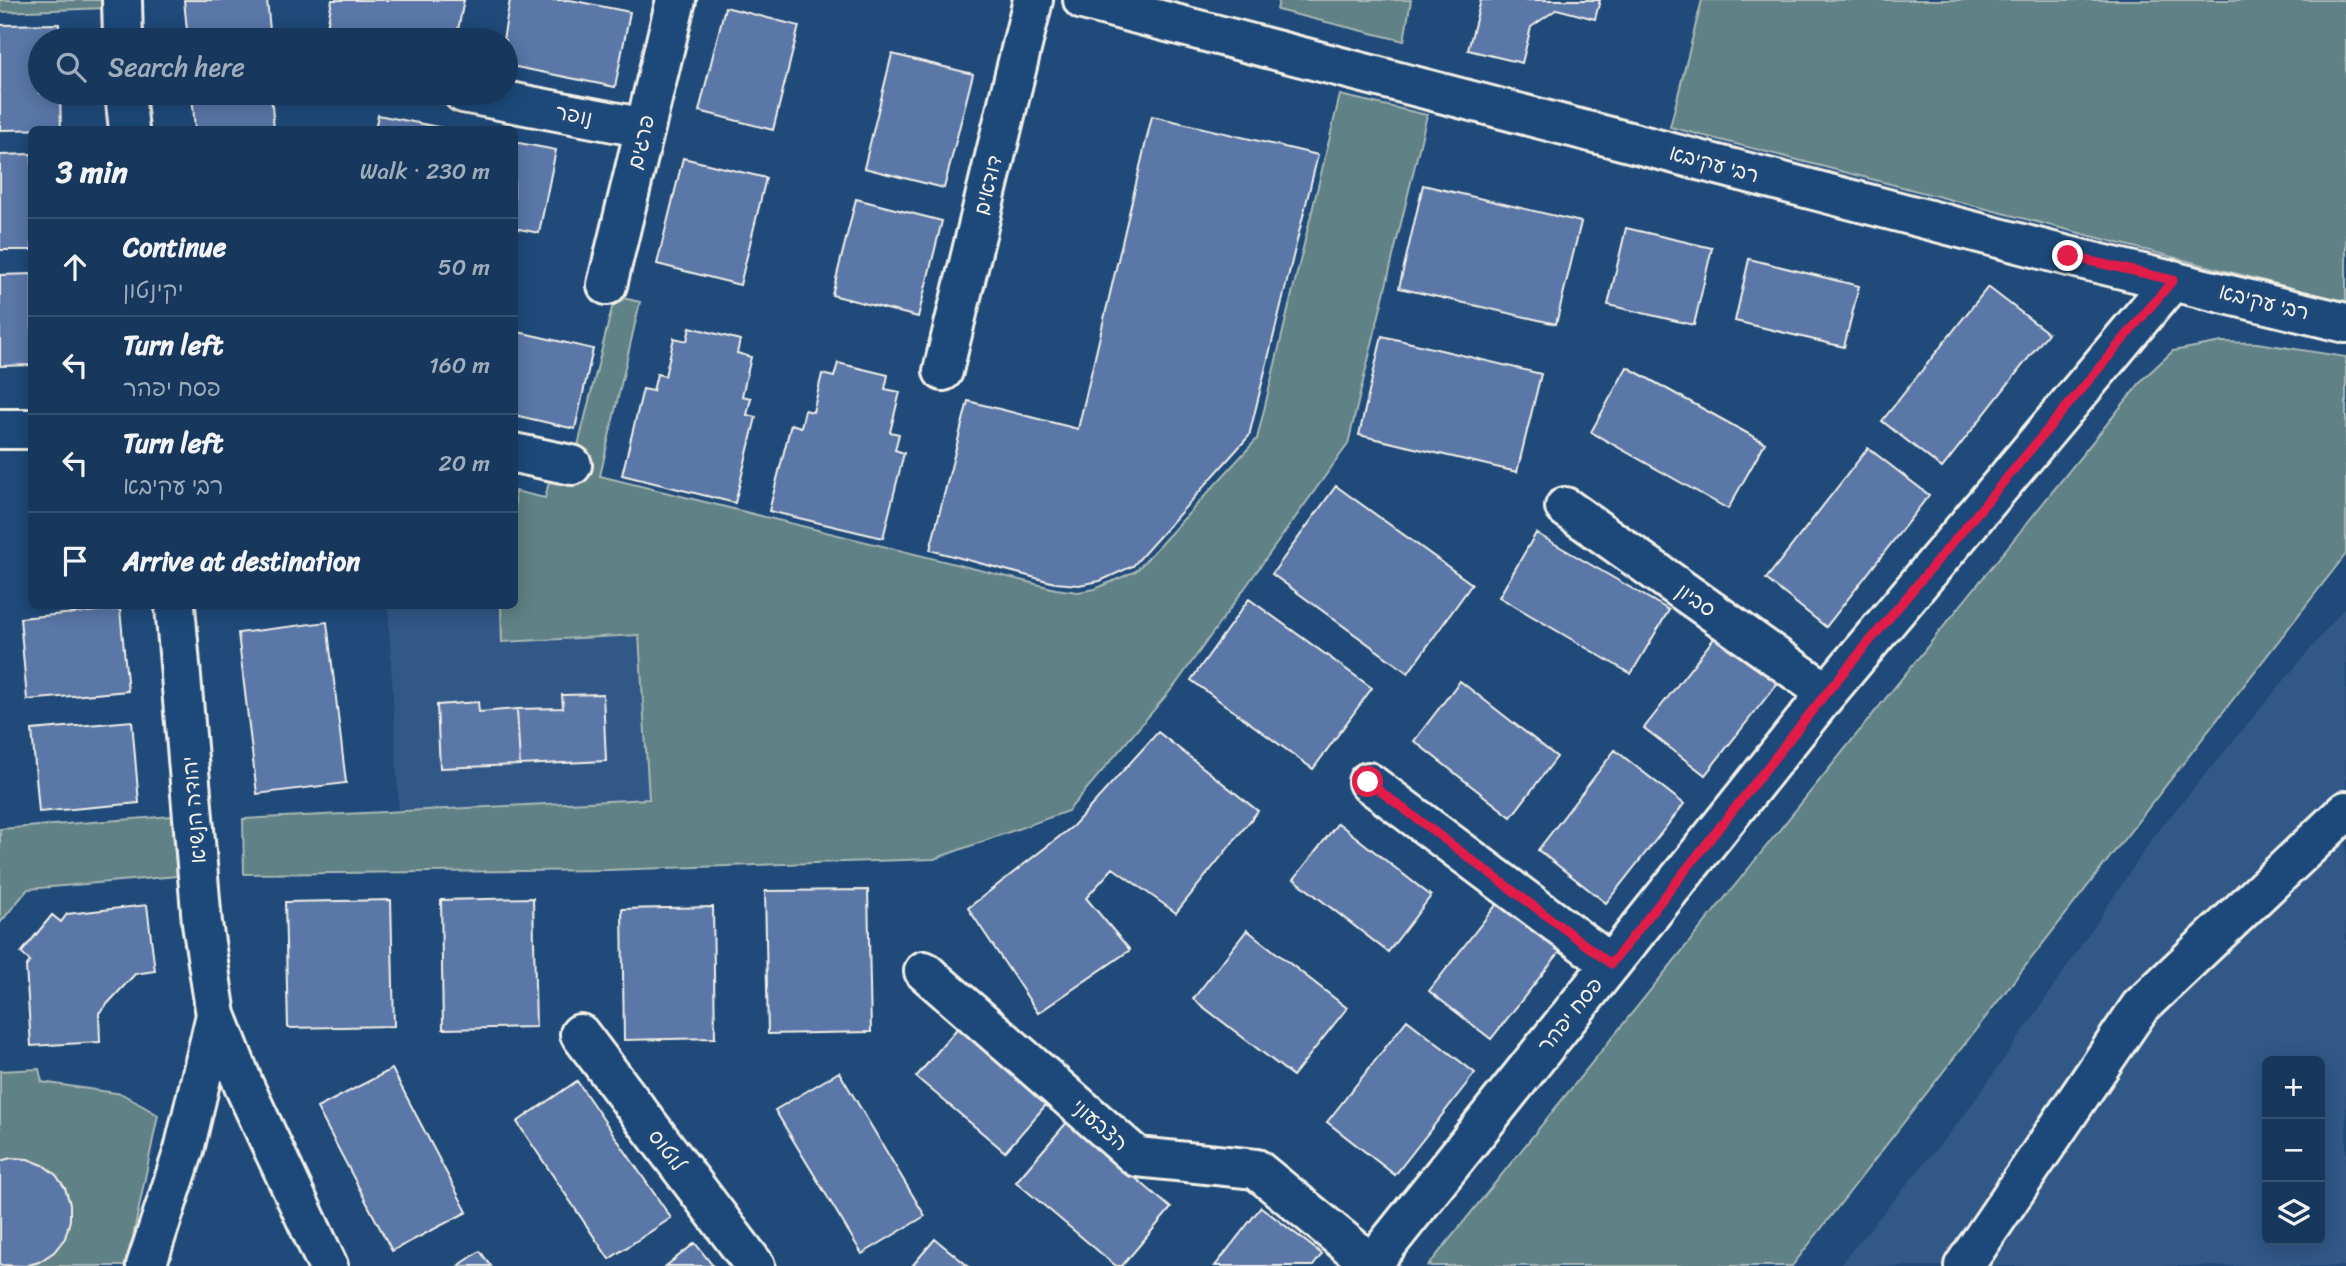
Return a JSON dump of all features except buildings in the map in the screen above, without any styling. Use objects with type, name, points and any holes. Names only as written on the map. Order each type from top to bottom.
[{"type":"street","points":[[122,0],[123,28]]},
{"type":"street","name":"פרגים","points":[[607,285],[676,0]]},
{"type":"street","name":"דודאים","points":[[943,370],[1033,0]]},
{"type":"street","name":"רבי עקיבא","points":[[1083,0],[2068,256],[2346,323]]},
{"type":"street","name":"נופר","points":[[518,104],[645,128]]},
{"type":"street","points":[[126,105],[129,126]]},
{"type":"street","name":"פסח יפהר","points":[[1371,1265],[1827,692],[2173,280]]},
{"type":"street","points":[[0,429],[28,429]]},
{"type":"street","points":[[518,454],[572,465]]},
{"type":"street","name":"סביון","points":[[1565,508],[1827,692]]},
{"type":"street","name":"יהודה הנשיא","points":[[176,609],[202,923],[216,1015],[244,1086],[328,1266]]},
{"type":"street","points":[[1368,782],[1611,964]]},
{"type":"street","points":[[1964,1266],[2140,1007],[2346,811]]},
{"type":"street","name":"הצבעוני","points":[[923,971],[1137,1157],[1256,1169],[1371,1265]]},
{"type":"street","name":"יהודה הנשיא","points":[[146,1266],[184,1150],[216,1015]]},
{"type":"street","name":"לוטוס","points":[[580,1034],[755,1266]]},
{"type":"shaded area","points":[[2346,606],[2346,1266],[1839,1266],[1963,1117],[2154,836]]},
{"type":"shaded area","points":[[388,609],[501,609],[502,642],[640,634],[649,799],[399,812]]},
{"type":"green space","points":[[0,0],[107,0],[107,8],[0,12]]},
{"type":"green space","points":[[1279,0],[1411,0],[1404,41],[1277,10]]},
{"type":"green space","points":[[1702,0],[2346,0],[2346,302],[1670,127]]},
{"type":"green space","points":[[1340,95],[1427,115],[1348,444],[1176,684],[1068,811],[934,859],[607,870],[244,874],[243,819],[649,799],[639,635],[502,642],[501,609],[518,609],[518,492],[545,498],[551,474],[570,478],[615,296],[640,302],[600,476],[1056,589],[1078,592],[1095,589],[1136,571],[1257,439]]},
{"type":"green space","points":[[2222,342],[2257,343],[2346,357],[2346,554],[1792,1266],[1428,1266],[2144,378],[2173,351]]},
{"type":"green space","points":[[172,816],[177,876],[28,889],[0,923],[0,829]]},
{"type":"green space","points":[[39,1069],[42,1082],[122,1094],[158,1115],[127,1266],[0,1266],[0,1071]]},
{"type":"route","points":[[1368,782],[1611,964],[1827,692],[2173,280],[2068,256]]}]
